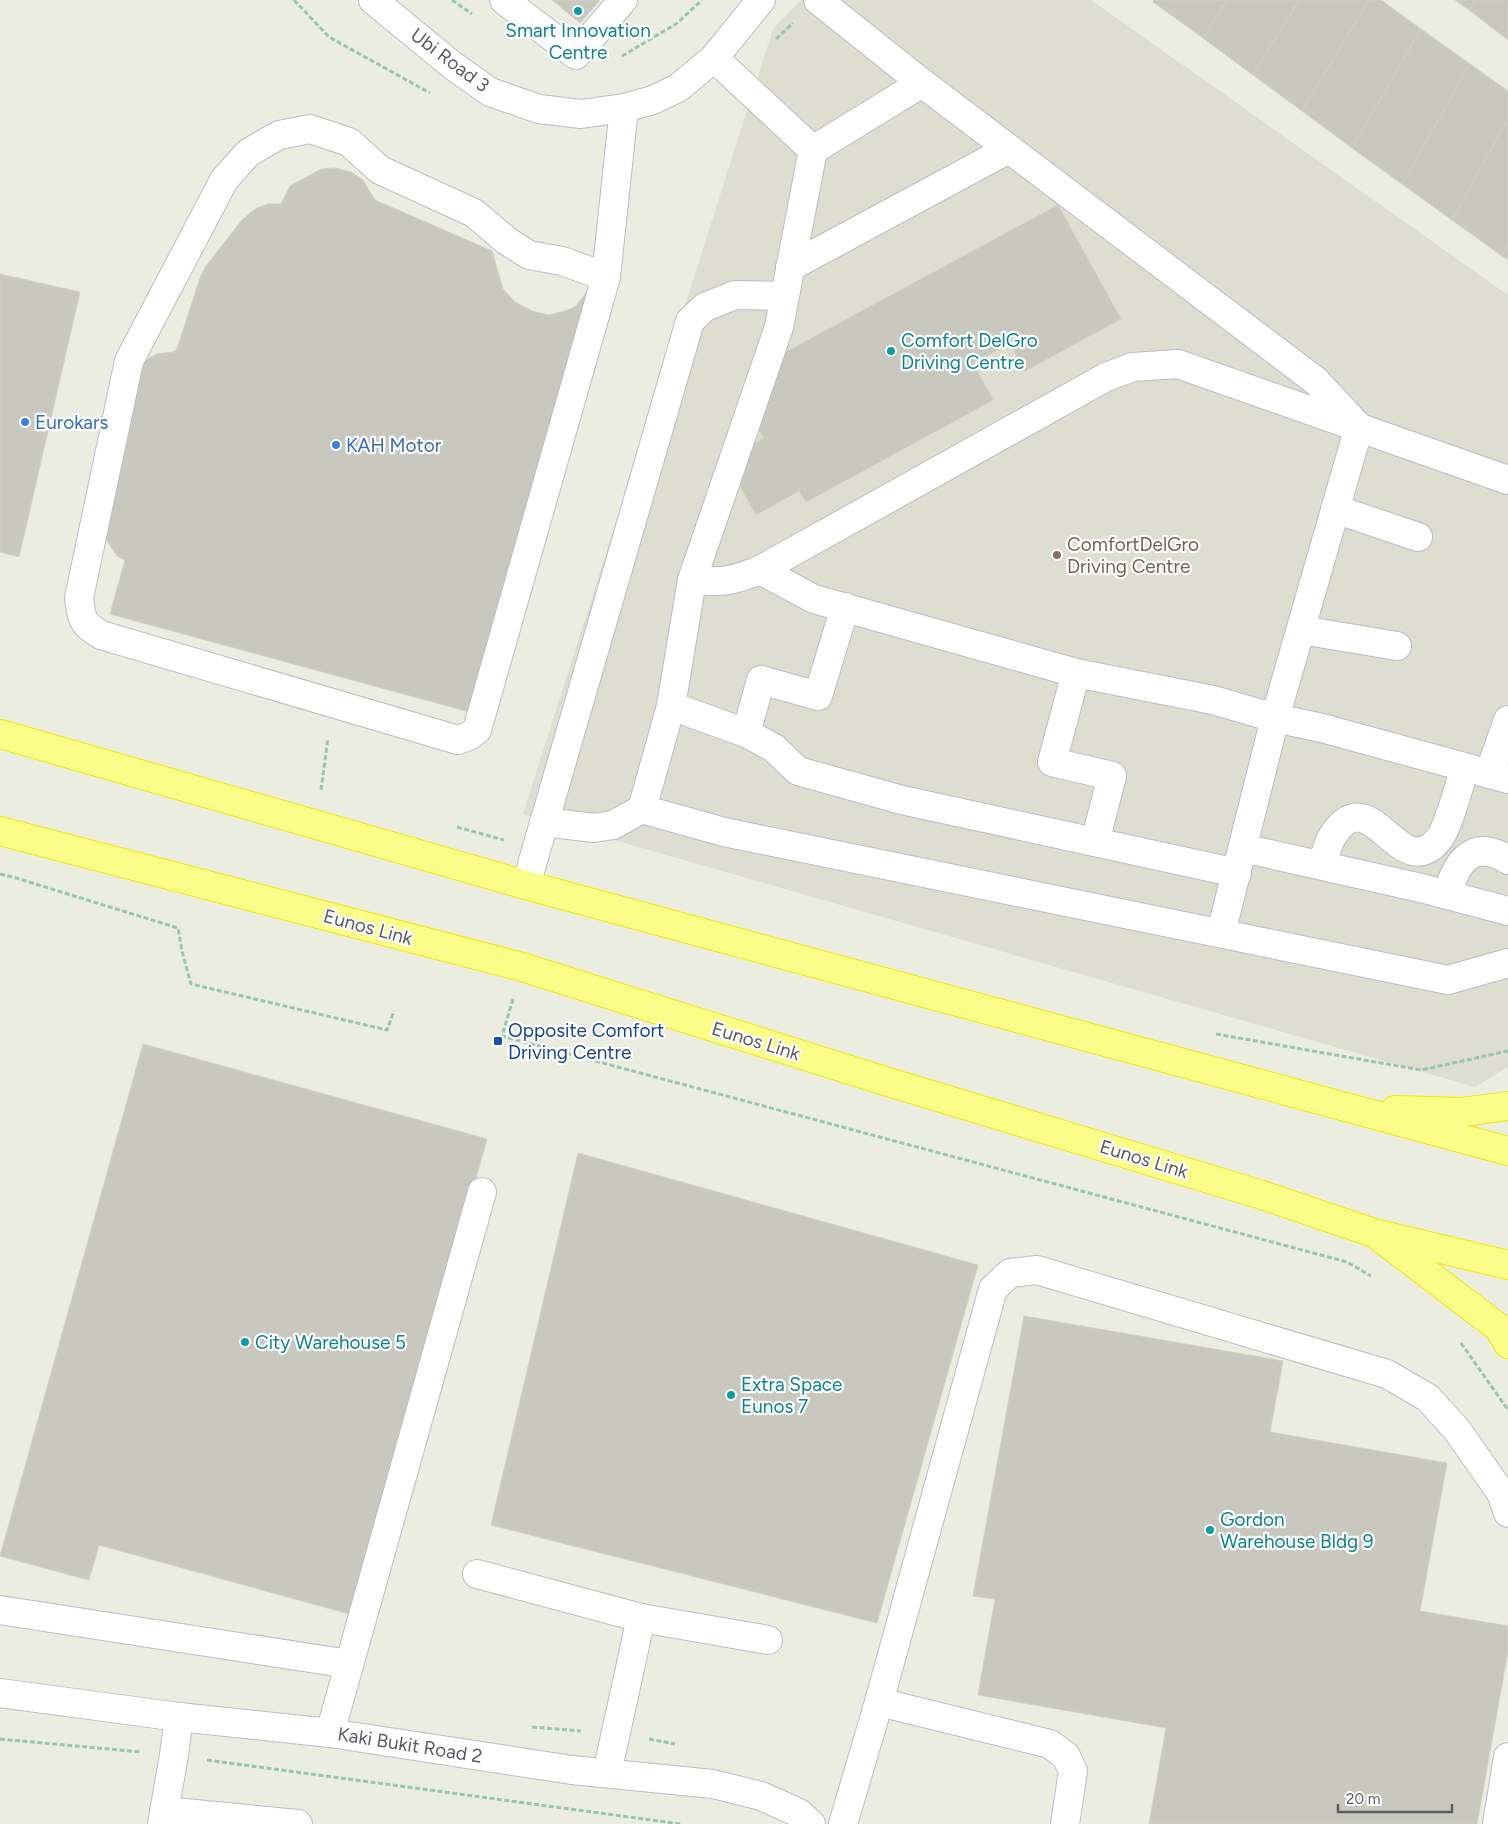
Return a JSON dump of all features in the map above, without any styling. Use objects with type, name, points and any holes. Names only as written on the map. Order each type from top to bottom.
[{"type":"highway","points":[[0,734],[526,885],[1508,1151]]},
{"type":"highway","name":"Eunos Link","points":[[0,831],[522,967],[885,1081],[1259,1194],[1374,1233],[1508,1265]]},
{"type":"highway","points":[[1346,1108],[1462,1112],[1508,1106]]},
{"type":"highway","points":[[1374,1233],[1499,1328],[1508,1344]]},
{"type":"street","name":"Ubi Road 3","points":[[374,0],[452,65],[490,92],[539,109],[581,114],[624,108],[653,100],[678,88],[714,58],[761,0]]},
{"type":"street","points":[[504,0],[576,55],[623,0]]},
{"type":"street","points":[[818,0],[922,83],[1316,381],[1359,427]]},
{"type":"street","points":[[714,58],[814,150]]},
{"type":"street","points":[[642,809],[671,706],[692,580],[779,327],[814,150],[922,83]]},
{"type":"street","points":[[606,278],[562,261],[529,256],[507,242],[474,213],[380,170],[348,142],[310,129],[279,135],[248,153],[224,180],[129,361],[79,598],[81,615],[86,625],[101,635],[458,740],[469,736],[477,730],[606,278],[624,108]]},
{"type":"street","points":[[790,267],[1009,149]]},
{"type":"street","points":[[526,885],[690,321],[705,307],[735,295],[785,296]]},
{"type":"street","points":[[692,580],[712,582],[736,580],[760,570],[1106,377],[1133,367],[1178,364],[1508,480]]},
{"type":"street","points":[[1221,934],[1275,718],[1359,427]]},
{"type":"street","points":[[1335,509],[1418,537]]},
{"type":"street","points":[[760,570],[814,598],[1076,673],[1213,700],[1487,773]]},
{"type":"street","points":[[746,733],[761,680],[818,696],[845,607]]},
{"type":"street","points":[[1301,630],[1397,646]]},
{"type":"street","points":[[1076,673],[1052,762],[1112,776],[1095,842]]},
{"type":"street","points":[[671,706],[746,733],[774,748],[798,771],[902,800],[1095,842],[1240,860],[1322,865],[1508,911]]},
{"type":"street","points":[[1322,865],[1331,838],[1347,820],[1356,816],[1367,819],[1401,847],[1420,852],[1430,847],[1439,838],[1445,826],[1487,773],[1508,720]]},
{"type":"street","points":[[544,822],[594,828],[613,825],[642,809],[724,832],[1448,980],[1508,963]]},
{"type":"street","points":[[1447,895],[1453,874],[1462,860],[1472,854],[1490,852],[1508,860]]},
{"type":"street","points":[[330,1733],[482,1192]]},
{"type":"street","points":[[843,1824],[879,1702],[993,1289],[1010,1273],[1037,1270],[1387,1374],[1428,1398],[1458,1430],[1501,1493],[1508,1513]]},
{"type":"street","points":[[476,1574],[641,1618],[768,1640]]},
{"type":"street","points":[[0,1610],[349,1664]]},
{"type":"street","points":[[607,1773],[641,1618]]},
{"type":"street","name":"Kaki Bukit Road 2","points":[[0,1693],[179,1717],[330,1733],[562,1768],[713,1784],[761,1796],[799,1813],[812,1824]]},
{"type":"street","points":[[879,1702],[1050,1744],[1066,1756],[1073,1771],[1065,1824]]},
{"type":"street","points":[[179,1717],[163,1818],[298,1824]]},
{"type":"street","points":[[1497,1824],[1508,1757]]},
{"type":"path","points":[[328,734],[320,790],[329,792]]},
{"type":"path","points":[[452,826],[536,849]]},
{"type":"path","points":[[0,874],[178,928],[191,984],[387,1030],[394,1010]]},
{"type":"path","points":[[1207,1033],[1421,1070],[1508,1051]]},
{"type":"path","points":[[502,1036],[1347,1262],[1372,1276]]},
{"type":"path","points":[[1460,1342],[1508,1410]]},
{"type":"path","points":[[0,1739],[174,1755],[681,1824]]},
{"type":"shaded area","name":"ComfortDelGro Driving Centre","points":[[801,0],[1091,0],[1508,295],[1508,1067],[1475,1087],[523,814],[773,29]]},
{"type":"building","name":"Smart Innovation Centre","points":[[552,0],[600,0],[580,23]]},
{"type":"building","points":[[1154,0],[1227,0],[1203,38],[1153,2]]},
{"type":"building","points":[[1227,0],[1299,0],[1253,75],[1203,38]]},
{"type":"building","points":[[1299,0],[1369,0],[1302,111],[1253,75]]},
{"type":"building","points":[[1369,0],[1381,0],[1421,29],[1352,148],[1302,111]]},
{"type":"building","points":[[1455,0],[1477,0],[1469,10]]},
{"type":"building","points":[[1477,0],[1508,0],[1508,40],[1469,10]]},
{"type":"building","points":[[1421,29],[1470,64],[1402,184],[1352,148]]},
{"type":"building","points":[[1470,64],[1508,91],[1508,119],[1452,220],[1402,184]]},
{"type":"building","points":[[1508,119],[1508,245],[1502,256],[1452,220]]},
{"type":"building","name":"KAH Motor","points":[[335,168],[351,172],[363,180],[375,200],[492,251],[503,289],[515,302],[532,311],[549,315],[565,311],[575,307],[590,288],[477,714],[110,614],[125,560],[117,556],[104,536],[139,366],[157,354],[173,352],[177,349],[200,278],[206,266],[242,220],[255,209],[268,204],[281,204],[290,186],[321,169]]},
{"type":"building","name":"Comfort DelGro Driving Centre","points":[[1058,205],[1121,319],[1025,371],[1010,343],[973,363],[993,400],[806,502],[799,491],[756,515],[737,480],[747,448],[764,438],[754,421],[771,360]]},
{"type":"building","points":[[1508,245],[1508,260],[1502,256]]},
{"type":"building","name":"Eurokars","points":[[0,274],[80,292],[19,557],[0,552]]},
{"type":"building","name":"City Warehouse 5","points":[[143,1044],[487,1139],[353,1615],[99,1545],[89,1580],[0,1556]]},
{"type":"building","name":"Extra Space Eunos 7","points":[[578,1153],[978,1265],[877,1623],[491,1525]]},
{"type":"building","name":"Gordon Warehouse Bldg 9","points":[[1024,1316],[1283,1361],[1270,1432],[1447,1463],[1420,1611],[1508,1626],[1508,1651],[1477,1824],[1149,1824],[1166,1728],[978,1695],[995,1599],[973,1596]]},
{"type":"place","name":"Smart Innovation Centre","points":[[578,11]]},
{"type":"place","name":"Comfort DelGro Driving Centre","points":[[891,351]]},
{"type":"place","name":"Eurokars","points":[[25,422]]},
{"type":"place","name":"KAH Motor","points":[[336,445]]},
{"type":"place","name":"ComfortDelGro Driving Centre","points":[[1057,555]]},
{"type":"place","name":"Opposite Comfort Driving Centre","points":[[498,1041]]},
{"type":"place","name":"City Warehouse 5","points":[[245,1342]]},
{"type":"place","name":"Extra Space Eunos 7","points":[[731,1395]]},
{"type":"place","name":"Gordon Warehouse Bldg 9","points":[[1210,1530]]}]
